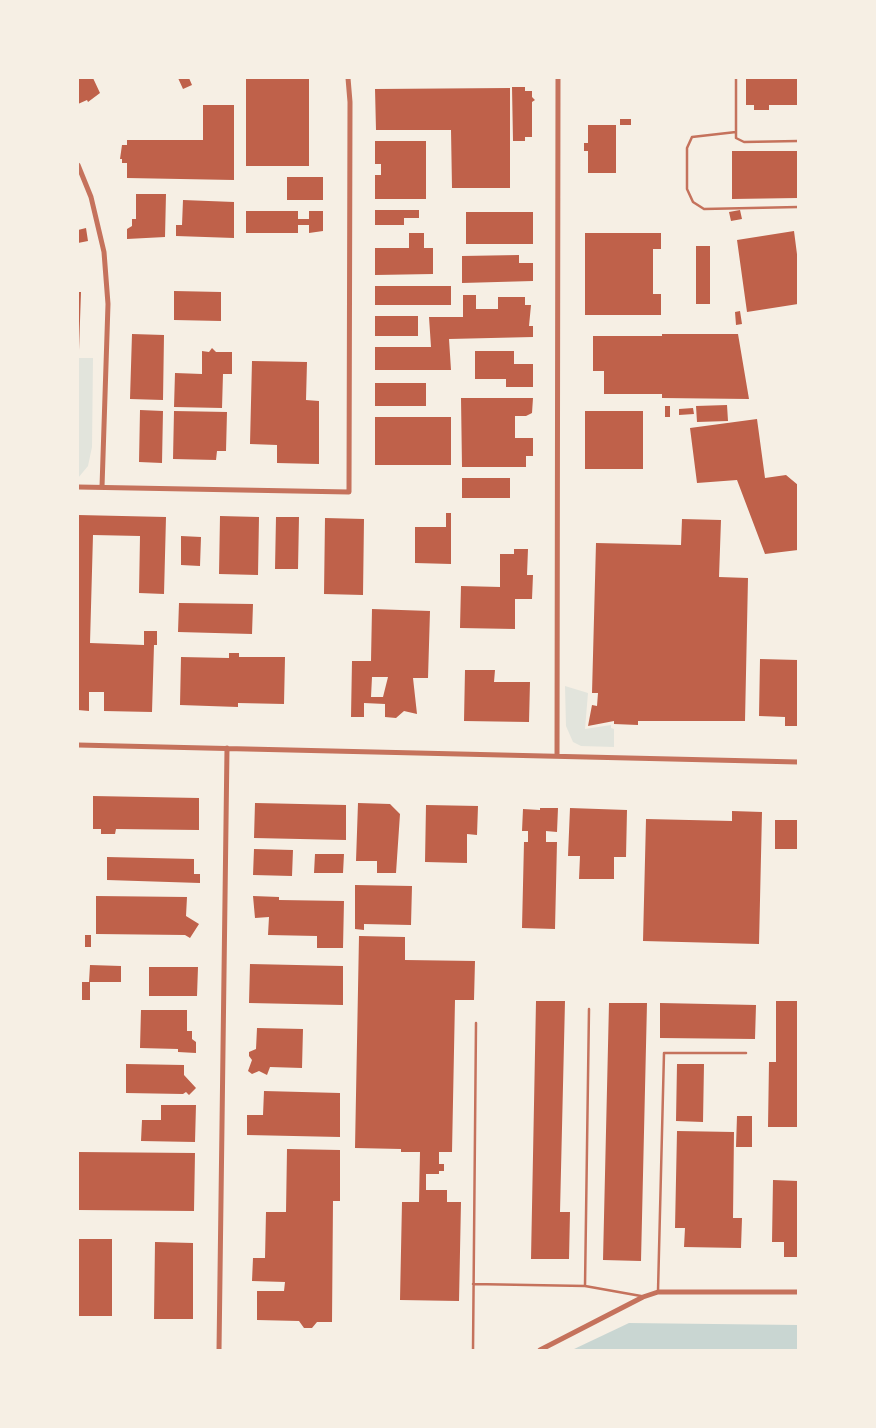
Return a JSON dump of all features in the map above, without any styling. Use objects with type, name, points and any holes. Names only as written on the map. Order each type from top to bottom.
[{"type":"street","points":[[78,486],[348,492],[350,122],[348,78]]},
{"type":"street","points":[[557,756],[558,78]]},
{"type":"street","points":[[78,165],[91,197],[104,252],[108,304],[102,487]]},
{"type":"street","points":[[78,745],[798,762]]},
{"type":"street","points":[[219,1350],[227,748]]},
{"type":"street","points":[[540,1350],[643,1297],[658,1292],[798,1292]]},
{"type":"lane","points":[[736,78],[736,138],[744,142],[798,141]]},
{"type":"lane","points":[[736,132],[692,137],[687,148],[687,189],[693,202],[704,209],[798,206]]},
{"type":"lane","points":[[585,1286],[589,1009]]},
{"type":"lane","points":[[472,1350],[476,1023]]},
{"type":"lane","points":[[658,1292],[664,1053],[746,1053]]},
{"type":"lane","points":[[473,1284],[585,1286],[643,1297]]},
{"type":"shaded area","points":[[78,358],[93,358],[92,447],[88,466],[78,478]]},
{"type":"shaded area","points":[[565,686],[588,693],[585,729],[611,725],[611,728],[614,729],[614,747],[581,746],[573,742],[566,726]]},
{"type":"shaded area","points":[[629,1323],[798,1325],[798,1350],[572,1350]]},
{"type":"building","points":[[78,78],[93,78],[100,93],[88,102],[87,100],[78,104]]},
{"type":"building","points":[[178,78],[189,78],[192,85],[183,89]]},
{"type":"building","points":[[246,78],[309,78],[309,166],[246,166]]},
{"type":"building","points":[[746,78],[798,78],[798,105],[769,105],[769,110],[754,110],[754,105],[746,105]]},
{"type":"building","points":[[512,87],[525,87],[525,91],[532,91],[532,97],[535,100],[532,102],[532,137],[525,137],[525,141],[513,141]]},
{"type":"building","points":[[510,88],[510,188],[452,188],[451,130],[376,130],[375,89]]},
{"type":"building","points":[[203,105],[234,105],[234,180],[127,178],[127,163],[122,163],[122,159],[120,159],[122,145],[127,145],[127,140],[203,140]]},
{"type":"building","points":[[620,119],[631,119],[631,125],[620,125]]},
{"type":"building","points":[[588,125],[616,125],[616,173],[588,173],[588,151],[584,151],[584,143],[588,143]]},
{"type":"building","points":[[375,141],[426,141],[426,199],[375,199],[375,175],[381,175],[381,164],[375,164]]},
{"type":"building","points":[[732,151],[798,151],[798,198],[732,199]]},
{"type":"building","points":[[287,177],[323,177],[323,200],[287,200]]},
{"type":"building","points":[[136,194],[166,194],[165,237],[127,239],[127,229],[132,226],[132,219],[136,219]]},
{"type":"building","points":[[183,200],[234,202],[234,238],[176,236],[176,225],[182,225]]},
{"type":"building","points":[[375,210],[419,210],[419,218],[404,218],[404,225],[375,225]]},
{"type":"building","points":[[740,210],[742,219],[731,221],[729,212]]},
{"type":"building","points":[[246,211],[298,211],[298,219],[309,219],[309,211],[323,211],[323,231],[309,233],[309,225],[298,225],[298,233],[246,233]]},
{"type":"building","points":[[466,212],[533,212],[533,244],[466,244]]},
{"type":"building","points":[[86,228],[88,241],[78,243],[78,230]]},
{"type":"building","points":[[794,231],[798,262],[798,304],[747,312],[737,240]]},
{"type":"building","points":[[409,233],[424,233],[424,248],[433,248],[433,274],[375,275],[375,248],[409,248]]},
{"type":"building","points":[[585,233],[661,233],[661,249],[653,249],[653,294],[661,294],[661,315],[585,315]]},
{"type":"building","points":[[696,246],[710,246],[710,304],[696,304]]},
{"type":"building","points":[[519,255],[519,263],[533,263],[533,281],[462,283],[462,256]]},
{"type":"building","points":[[375,286],[451,286],[451,305],[375,305]]},
{"type":"building","points":[[174,291],[221,292],[221,321],[174,320]]},
{"type":"building","points":[[78,292],[81,292],[79,350],[78,350]]},
{"type":"building","points":[[463,295],[476,295],[476,309],[498,309],[498,297],[525,297],[525,305],[531,305],[529,326],[533,326],[533,337],[449,339],[451,370],[375,370],[375,347],[431,347],[429,317],[463,317]]},
{"type":"building","points":[[740,311],[742,324],[736,325],[735,312]]},
{"type":"building","points":[[375,316],[418,316],[418,336],[375,336]]},
{"type":"building","points":[[132,334],[164,335],[163,400],[130,399]]},
{"type":"building","points":[[662,334],[738,334],[749,399],[662,398],[662,394],[604,394],[604,371],[593,371],[593,336],[662,336]]},
{"type":"building","points":[[212,348],[216,352],[232,352],[232,374],[223,374],[222,408],[174,407],[175,373],[202,374],[202,351],[209,352]]},
{"type":"building","points":[[475,351],[514,351],[514,364],[533,364],[533,387],[506,387],[506,379],[475,379]]},
{"type":"building","points":[[252,361],[307,362],[306,400],[319,401],[319,464],[277,463],[277,445],[250,444]]},
{"type":"building","points":[[375,383],[426,383],[426,406],[375,406]]},
{"type":"building","points":[[461,398],[533,398],[532,413],[526,416],[515,416],[515,438],[533,438],[533,456],[526,456],[526,467],[462,467]]},
{"type":"building","points":[[727,405],[728,421],[697,422],[696,406]]},
{"type":"building","points":[[665,406],[670,406],[670,417],[665,417]]},
{"type":"building","points":[[693,408],[694,414],[679,415],[679,409]]},
{"type":"building","points":[[140,410],[163,411],[162,463],[139,462]]},
{"type":"building","points":[[174,411],[227,412],[226,451],[217,451],[216,460],[173,459]]},
{"type":"building","points":[[585,411],[643,411],[643,469],[585,469]]},
{"type":"building","points":[[375,417],[451,417],[451,465],[375,465]]},
{"type":"building","points":[[757,419],[765,478],[786,475],[798,485],[798,550],[765,554],[737,480],[697,483],[690,428]]},
{"type":"building","points":[[462,478],[510,478],[510,498],[462,498]]},
{"type":"building","points":[[446,513],[451,513],[451,564],[415,563],[415,527],[446,527]]},
{"type":"building","points":[[78,515],[166,517],[164,594],[139,593],[140,536],[93,535],[90,643],[144,645],[144,631],[157,631],[157,645],[154,645],[152,712],[104,711],[104,692],[89,692],[89,711],[78,710]]},
{"type":"building","points":[[220,516],[259,517],[258,575],[219,574]]},
{"type":"building","points":[[276,517],[299,517],[298,569],[275,569]]},
{"type":"building","points":[[325,518],[364,519],[363,595],[324,594]]},
{"type":"building","points":[[682,519],[721,520],[719,577],[748,578],[745,721],[638,721],[638,725],[614,724],[614,721],[588,726],[592,705],[597,706],[598,693],[592,693],[596,543],[681,545]]},
{"type":"building","points":[[181,536],[201,537],[200,566],[181,565]]},
{"type":"building","points":[[514,549],[528,549],[527,575],[533,575],[532,599],[515,599],[515,629],[460,628],[461,586],[500,587],[500,554],[514,554]]},
{"type":"building","points":[[179,603],[253,604],[252,634],[178,632]]},
{"type":"building","points":[[372,609],[430,611],[428,678],[413,678],[417,714],[404,711],[396,718],[385,717],[385,704],[364,703],[364,717],[351,717],[352,661],[371,661]],"holes":[[[372,677],[388,677],[383,697],[371,697]]]},
{"type":"building","points":[[229,653],[239,653],[239,657],[285,657],[284,704],[238,703],[238,707],[180,705],[181,657],[229,658]]},
{"type":"building","points":[[760,659],[798,660],[798,726],[785,726],[785,717],[759,716]]},
{"type":"building","points":[[465,670],[495,670],[494,682],[530,682],[529,722],[464,721]]},
{"type":"building","points":[[93,796],[199,798],[199,830],[116,829],[115,834],[101,834],[101,829],[93,829]]},
{"type":"building","points":[[255,803],[346,805],[346,840],[254,838]]},
{"type":"building","points":[[358,803],[390,804],[400,814],[396,873],[377,873],[377,861],[356,861]]},
{"type":"building","points":[[426,805],[478,806],[477,835],[467,834],[467,863],[425,862]]},
{"type":"building","points":[[540,808],[558,808],[557,832],[546,831],[546,842],[557,842],[555,929],[522,928],[524,842],[528,842],[528,831],[522,831],[523,809],[540,810]]},
{"type":"building","points":[[570,808],[627,810],[626,857],[614,857],[614,879],[579,879],[580,856],[568,856]]},
{"type":"building","points":[[732,811],[762,812],[759,944],[643,941],[646,819],[732,821]]},
{"type":"building","points":[[775,820],[798,820],[798,849],[775,849]]},
{"type":"building","points":[[254,849],[293,850],[292,876],[253,875]]},
{"type":"building","points":[[315,854],[344,854],[343,873],[314,873]]},
{"type":"building","points":[[107,857],[194,859],[194,874],[200,874],[200,883],[107,880]]},
{"type":"building","points":[[355,885],[412,886],[411,925],[364,924],[364,930],[355,929]]},
{"type":"building","points":[[96,896],[187,897],[186,916],[199,924],[190,938],[185,935],[96,934]]},
{"type":"building","points":[[253,896],[279,897],[279,900],[344,901],[343,948],[317,948],[317,936],[268,935],[269,917],[255,918]]},
{"type":"building","points":[[85,935],[91,935],[91,947],[85,947]]},
{"type":"building","points":[[359,936],[405,937],[405,960],[475,961],[474,1000],[455,1000],[452,1152],[439,1152],[439,1164],[444,1164],[444,1171],[439,1171],[439,1174],[426,1174],[426,1190],[447,1190],[447,1202],[461,1202],[459,1301],[400,1300],[402,1202],[419,1202],[420,1152],[401,1152],[401,1149],[355,1148]]},
{"type":"building","points":[[250,964],[343,966],[343,1005],[249,1003]]},
{"type":"building","points":[[90,965],[121,966],[121,982],[90,982],[90,1000],[82,1000],[82,982],[89,982]]},
{"type":"building","points":[[149,967],[198,967],[197,996],[149,996]]},
{"type":"building","points":[[536,1001],[565,1001],[560,1212],[570,1212],[569,1259],[531,1259]]},
{"type":"building","points":[[776,1001],[798,1001],[798,1127],[768,1127],[769,1062],[776,1062]]},
{"type":"building","points":[[609,1003],[647,1003],[641,1261],[603,1260]]},
{"type":"building","points":[[660,1003],[756,1005],[755,1039],[660,1038]]},
{"type":"building","points":[[141,1010],[187,1010],[187,1031],[192,1031],[192,1039],[196,1042],[196,1053],[178,1052],[178,1049],[140,1048]]},
{"type":"building","points":[[257,1028],[303,1029],[302,1068],[270,1067],[267,1075],[259,1071],[252,1074],[248,1071],[252,1060],[249,1052],[256,1049]]},
{"type":"building","points":[[126,1064],[184,1065],[184,1075],[196,1088],[189,1095],[186,1092],[183,1094],[126,1093]]},
{"type":"building","points":[[677,1064],[704,1064],[703,1122],[676,1121]]},
{"type":"building","points":[[264,1091],[340,1093],[340,1137],[247,1135],[247,1115],[263,1115]]},
{"type":"building","points":[[161,1105],[196,1105],[195,1142],[141,1141],[142,1120],[161,1120]]},
{"type":"building","points":[[737,1116],[752,1116],[752,1147],[736,1147]]},
{"type":"building","points":[[677,1131],[734,1132],[733,1218],[742,1218],[741,1248],[684,1247],[685,1228],[675,1228]]},
{"type":"building","points":[[287,1149],[340,1150],[340,1201],[333,1201],[332,1322],[317,1322],[312,1328],[304,1328],[299,1321],[257,1320],[257,1291],[284,1291],[285,1282],[252,1281],[253,1258],[265,1258],[266,1212],[286,1212]]},
{"type":"building","points":[[78,1152],[195,1153],[194,1211],[78,1210]]},
{"type":"building","points":[[773,1180],[798,1181],[798,1257],[784,1257],[784,1242],[772,1242]]},
{"type":"building","points":[[78,1239],[112,1239],[112,1316],[78,1316]]},
{"type":"building","points":[[155,1242],[193,1243],[193,1319],[154,1319]]}]
